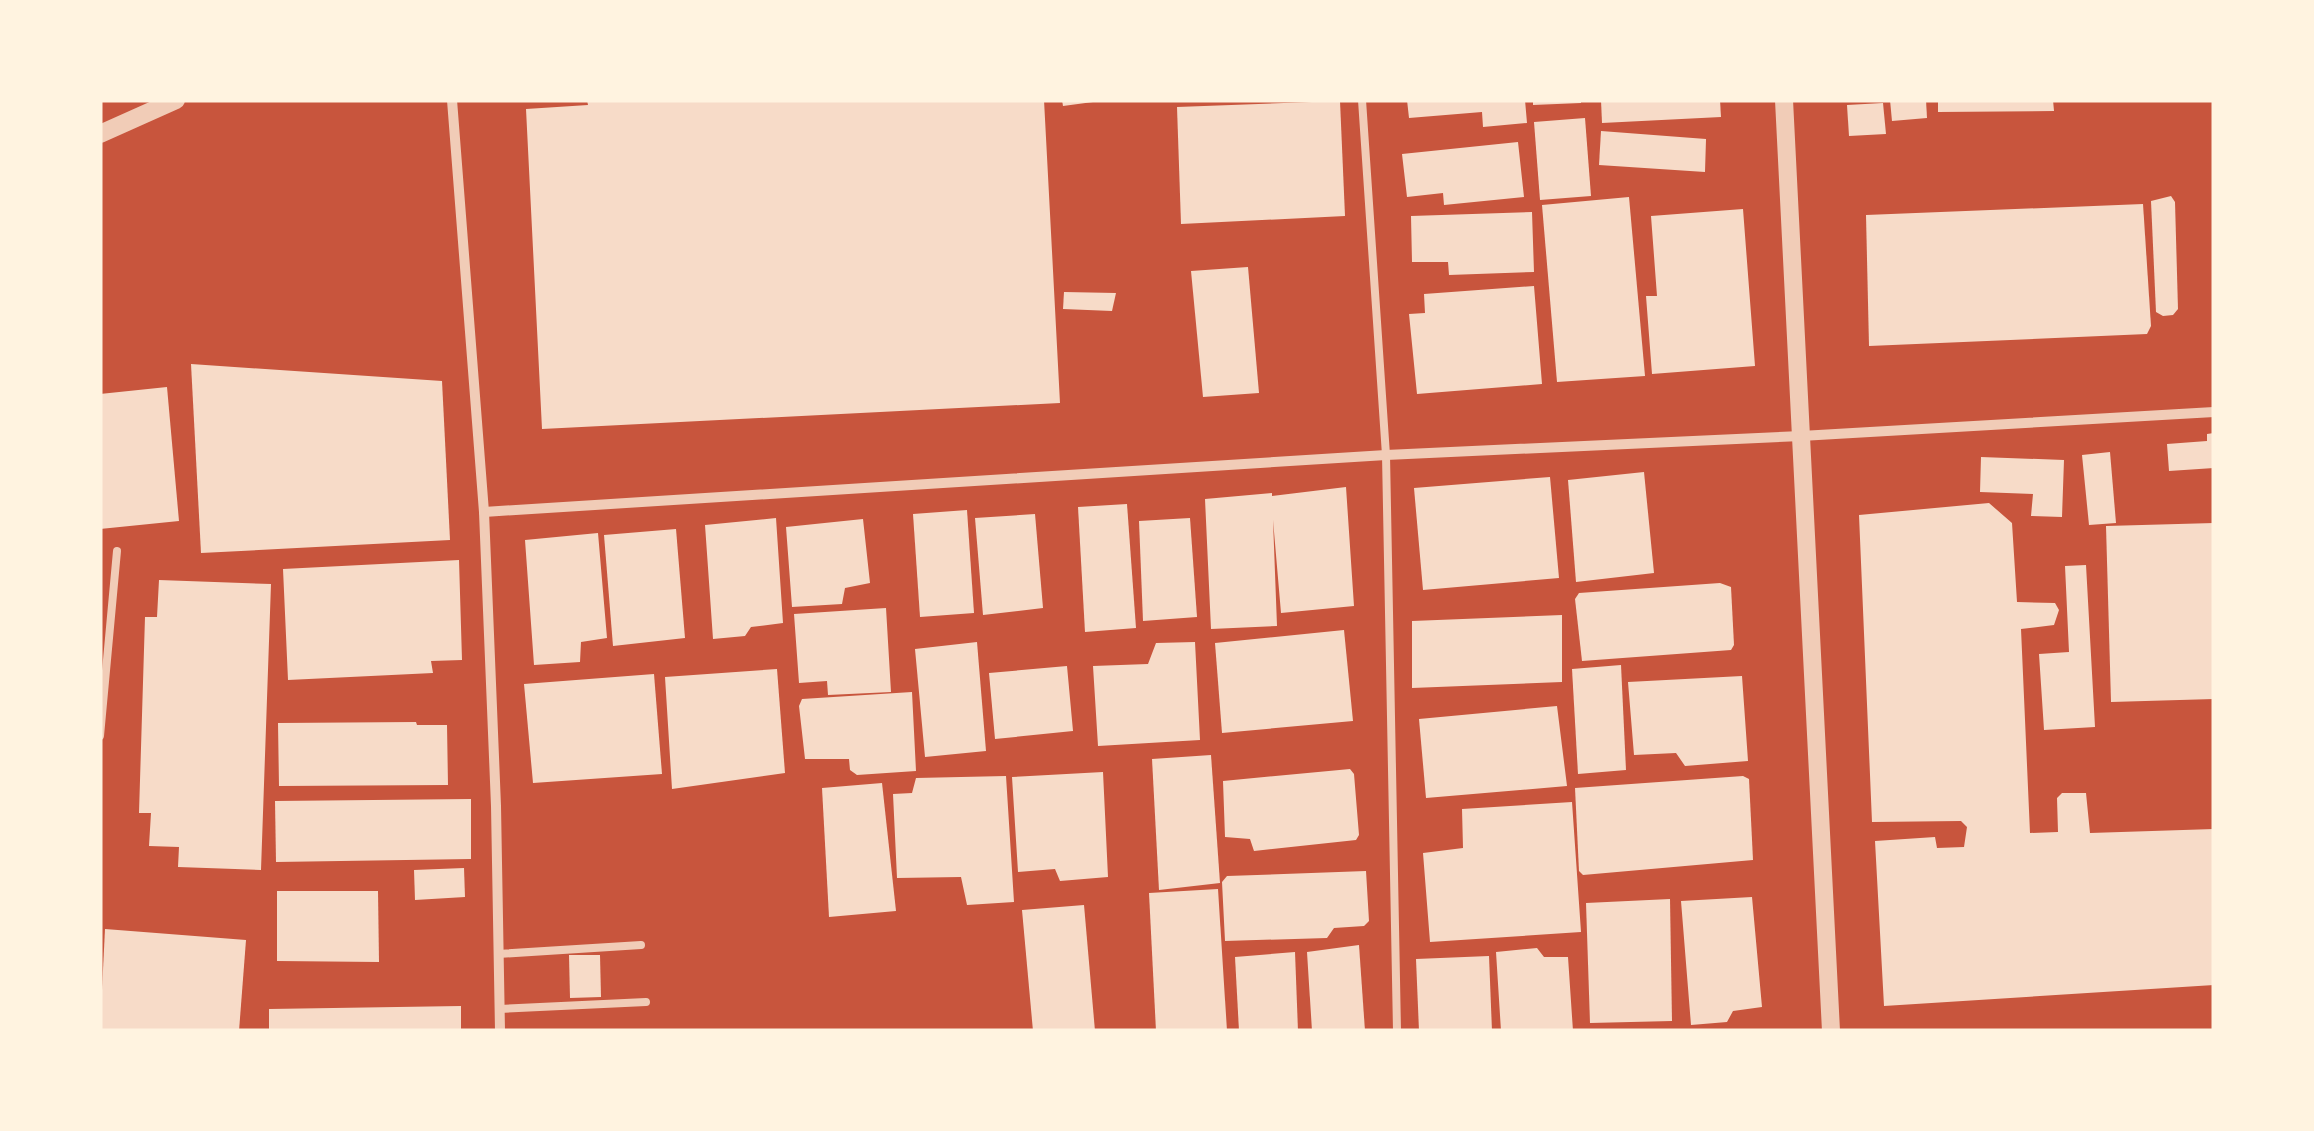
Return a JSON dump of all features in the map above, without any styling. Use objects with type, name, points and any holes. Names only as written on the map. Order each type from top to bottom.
[{"type":"street","points":[[100,134],[176,100]]},
{"type":"street","points":[[452,100],[484,512],[500,1031]]},
{"type":"street","points":[[1784,100],[1832,1031]]},
{"type":"street","points":[[484,512],[1386,455],[2214,412]]},
{"type":"lane","points":[[1362,100],[1386,455],[1396,1031]]},
{"type":"lane","points":[[100,736],[117,551]]},
{"type":"lane","points":[[498,954],[642,945]]},
{"type":"lane","points":[[500,1009],[646,1002]]},
{"type":"building","points":[[587,100],[1044,100],[1060,403],[542,429],[526,109],[588,105]]},
{"type":"building","points":[[1062,100],[1093,100],[1093,102],[1063,106]]},
{"type":"building","points":[[1407,100],[1525,100],[1527,123],[1483,127],[1482,112],[1409,118]]},
{"type":"building","points":[[1533,100],[1581,100],[1581,103],[1533,105]]},
{"type":"building","points":[[1601,100],[1720,100],[1721,117],[1602,123]]},
{"type":"building","points":[[1890,100],[1926,100],[1927,118],[1892,121]]},
{"type":"building","points":[[1938,100],[2053,100],[2054,111],[1938,112]]},
{"type":"building","points":[[1340,101],[1345,216],[1181,224],[1177,107]]},
{"type":"building","points":[[1883,103],[1886,134],[1849,136],[1847,105]]},
{"type":"building","points":[[1585,118],[1591,196],[1540,200],[1534,122]]},
{"type":"building","points":[[1601,131],[1706,139],[1705,172],[1599,165]]},
{"type":"building","points":[[1518,142],[1524,197],[1444,205],[1443,193],[1407,197],[1402,154]]},
{"type":"building","points":[[2171,196],[2175,202],[2178,309],[2173,315],[2163,316],[2156,312],[2151,201]]},
{"type":"building","points":[[1629,197],[1645,376],[1557,382],[1542,205]]},
{"type":"building","points":[[2143,204],[2151,326],[2147,334],[1869,346],[1866,215]]},
{"type":"building","points":[[1743,209],[1755,366],[1652,374],[1646,296],[1657,296],[1651,216]]},
{"type":"building","points":[[1532,212],[1534,272],[1449,275],[1448,262],[1412,262],[1411,216]]},
{"type":"building","points":[[1248,267],[1259,393],[1203,397],[1191,271]]},
{"type":"building","points":[[1534,286],[1542,384],[1417,394],[1409,314],[1425,313],[1424,294]]},
{"type":"building","points":[[1064,292],[1116,293],[1112,311],[1063,309]]},
{"type":"building","points":[[191,364],[442,381],[450,540],[201,553]]},
{"type":"building","points":[[167,387],[179,521],[100,529],[100,394]]},
{"type":"building","points":[[2214,433],[2214,468],[2169,471],[2167,444],[2207,441],[2207,434]]},
{"type":"building","points":[[2110,452],[2116,523],[2089,525],[2082,455]]},
{"type":"building","points":[[1981,457],[2064,460],[2062,517],[2031,516],[2033,494],[1980,492]]},
{"type":"building","points":[[1644,472],[1654,573],[1576,582],[1568,480]]},
{"type":"building","points":[[1550,477],[1559,578],[1423,590],[1414,488]]},
{"type":"building","points":[[1346,487],[1354,606],[1281,613],[1273,520],[1277,626],[1211,629],[1205,499]]},
{"type":"building","points":[[1989,503],[2012,523],[2017,602],[2055,603],[2059,610],[2054,625],[2021,629],[2030,833],[2058,832],[2057,798],[2062,793],[2086,793],[2090,833],[2214,829],[2214,985],[1884,1006],[1875,841],[1935,837],[1937,848],[1964,847],[1967,827],[1961,821],[1872,822],[1859,515]]},
{"type":"building","points":[[1127,504],[1136,628],[1085,632],[1078,507]]},
{"type":"building","points":[[967,510],[974,613],[920,617],[913,514]]},
{"type":"building","points":[[1035,514],[1043,608],[983,615],[975,518]]},
{"type":"building","points":[[776,518],[783,623],[751,627],[745,636],[713,639],[705,525]]},
{"type":"building","points":[[1190,518],[1197,617],[1143,621],[1139,521]]},
{"type":"building","points":[[863,519],[870,583],[845,588],[842,604],[792,607],[786,527]]},
{"type":"building","points":[[2214,523],[2214,699],[2111,702],[2106,526]]},
{"type":"building","points":[[676,529],[685,638],[613,646],[604,535]]},
{"type":"building","points":[[598,533],[607,638],[581,642],[580,662],[534,665],[525,540]]},
{"type":"building","points":[[459,560],[462,660],[431,661],[433,673],[288,680],[283,569]]},
{"type":"building","points":[[2086,565],[2095,727],[2044,730],[2039,654],[2069,652],[2065,566]]},
{"type":"building","points":[[159,580],[271,584],[261,870],[178,867],[179,847],[149,846],[151,813],[139,813],[145,617],[157,617]]},
{"type":"building","points":[[1720,583],[1731,587],[1731,650],[1582,661],[1575,599],[1579,593]]},
{"type":"building","points":[[886,608],[891,692],[828,695],[827,681],[799,683],[794,614]]},
{"type":"building","points":[[1562,615],[1562,682],[1412,688],[1412,621]]},
{"type":"building","points":[[1344,630],[1353,721],[1222,733],[1215,643]]},
{"type":"building","points":[[977,642],[986,751],[925,757],[915,649]]},
{"type":"building","points":[[1195,642],[1200,740],[1098,746],[1093,666],[1148,664],[1156,643]]},
{"type":"building","points":[[1621,665],[1626,770],[1578,774],[1572,669]]},
{"type":"building","points":[[1067,666],[1073,731],[995,739],[989,673]]},
{"type":"building","points":[[777,669],[785,773],[672,789],[665,677]]},
{"type":"building","points":[[654,674],[662,774],[533,783],[524,684]]},
{"type":"building","points":[[1742,676],[1748,761],[1685,766],[1676,753],[1634,755],[1628,682]]},
{"type":"building","points":[[912,692],[916,771],[857,775],[850,770],[849,759],[805,759],[799,706],[802,699]]},
{"type":"building","points":[[1557,706],[1567,786],[1426,798],[1419,719]]},
{"type":"building","points":[[278,723],[447,725],[448,785],[279,786]]},
{"type":"building","points":[[1211,755],[1220,883],[1159,890],[1152,759]]},
{"type":"building","points":[[1350,769],[1354,774],[1359,835],[1356,840],[1254,851],[1250,839],[1225,837],[1223,781]]},
{"type":"building","points":[[1103,772],[1108,877],[1060,881],[1055,869],[1018,872],[1012,777]]},
{"type":"building","points":[[1006,776],[1014,902],[967,905],[961,877],[897,878],[893,794],[912,793],[916,778]]},
{"type":"building","points":[[1743,776],[1749,779],[1753,860],[1583,875],[1579,871],[1575,788]]},
{"type":"building","points":[[882,783],[896,911],[829,917],[822,788]]},
{"type":"building","points":[[471,799],[471,859],[276,862],[275,801]]},
{"type":"building","points":[[1572,802],[1581,932],[1430,942],[1423,853],[1463,848],[1462,809]]},
{"type":"building","points":[[464,868],[465,897],[415,900],[414,870]]},
{"type":"building","points":[[1366,871],[1369,921],[1364,926],[1334,928],[1327,938],[1225,941],[1222,882],[1227,876]]},
{"type":"building","points":[[1218,889],[1227,1031],[1156,1031],[1149,893]]},
{"type":"building","points":[[277,891],[378,891],[379,962],[277,961]]},
{"type":"building","points":[[1752,897],[1762,1007],[1733,1011],[1727,1022],[1691,1025],[1681,901]]},
{"type":"building","points":[[1670,899],[1672,1021],[1590,1023],[1586,903]]},
{"type":"building","points":[[1084,905],[1095,1031],[1033,1031],[1022,910]]},
{"type":"building","points":[[105,929],[246,940],[239,1031],[100,1031]]},
{"type":"building","points":[[1359,945],[1365,1031],[1312,1031],[1307,952]]},
{"type":"building","points":[[1537,948],[1544,957],[1568,957],[1573,1031],[1501,1031],[1496,952]]},
{"type":"building","points":[[1295,952],[1298,1031],[1239,1031],[1235,957]]},
{"type":"building","points":[[569,955],[600,955],[601,997],[570,998]]},
{"type":"building","points":[[1489,956],[1492,1031],[1419,1031],[1416,959]]},
{"type":"building","points":[[461,1006],[461,1031],[269,1031],[269,1009]]}]
